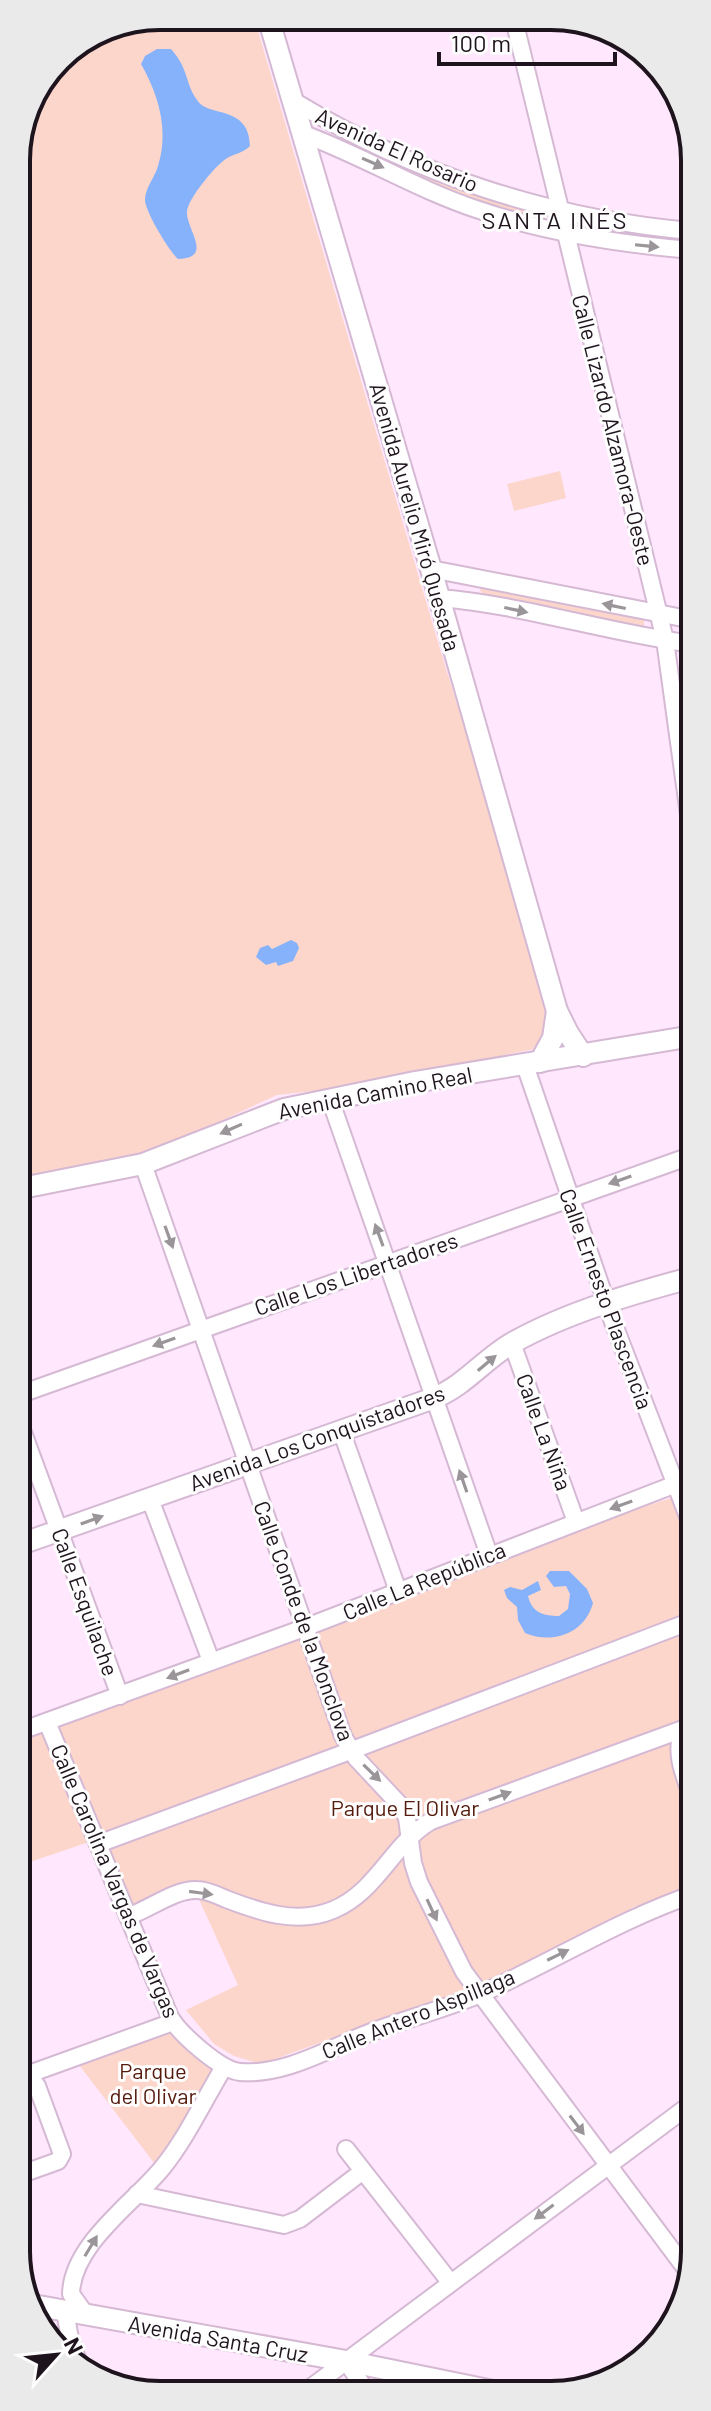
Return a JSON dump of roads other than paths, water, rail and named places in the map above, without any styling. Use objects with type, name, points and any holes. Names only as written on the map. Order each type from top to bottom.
[{"type":"main road","name":"Avenida Aurelio Miró Quesada","points":[[272,30],[431,569],[557,1011],[583,1056]]},
{"type":"main road","points":[[533,1064],[553,1038],[557,1011]]},
{"type":"main road","name":"Avenida Camino Real","points":[[30,1186],[143,1164],[263,1115],[330,1099],[681,1038]]},
{"type":"main road","name":"Avenida Los Conquistadores","points":[[30,1541],[434,1398],[457,1387],[512,1343],[537,1331],[607,1304],[681,1281]]},
{"type":"main road","name":"Avenida Santa Cruz","points":[[43,2307],[86,2315]]},
{"type":"main road","name":"Avenida Santa Cruz","points":[[96,2317],[444,2381]]},
{"type":"street","name":"Calle Lizardo Alzamora-Oeste","points":[[516,30],[665,640],[681,757]]},
{"type":"street","name":"Avenida El Rosario","points":[[292,100],[337,126],[438,174],[559,211],[681,230]]},
{"type":"street","points":[[330,145],[326,135],[328,130],[337,126]]},
{"type":"street","name":"Avenida El Rosario","points":[[301,133],[475,209],[564,234],[681,249]]},
{"type":"street","points":[[431,569],[681,618]]},
{"type":"street","points":[[479,602],[474,592],[482,579]]},
{"type":"street","points":[[439,598],[479,602],[681,642]]},
{"type":"street","name":"Calle Ernesto Plascencia","points":[[533,1064],[569,1198],[674,1484],[681,1490]]},
{"type":"street","points":[[330,1099],[489,1555]]},
{"type":"street","name":"Calle Los Libertadores","points":[[30,1391],[681,1159]]},
{"type":"street","name":"Calle Conde de la Monclova","points":[[143,1164],[304,1628],[350,1751],[401,1806],[407,1818],[419,1882],[456,1959],[680,2262]]},
{"type":"street","name":"Calle La Niña","points":[[512,1343],[576,1522]]},
{"type":"street","points":[[341,1430],[398,1591]]},
{"type":"street","name":"Calle Esquilache","points":[[30,1453],[120,1696]]},
{"type":"street","name":"Calle La República","points":[[30,1728],[304,1628],[681,1482]]},
{"type":"street","points":[[150,1499],[211,1661]]},
{"type":"street","points":[[98,1844],[681,1625]]},
{"type":"street","name":"Calle Carolina Vargas de Vargas","points":[[47,1722],[173,2022],[224,2067]]},
{"type":"street","points":[[129,1916],[198,1889],[270,1915],[325,1913],[364,1891],[409,1836],[431,1821],[681,1730]]},
{"type":"street","points":[[681,1739],[678,1744],[681,1765]]},
{"type":"street","name":"Calle Antero Aspillaga","points":[[224,2067],[237,2072],[270,2070],[479,1994],[613,1927],[681,1898]]},
{"type":"street","points":[[30,2074],[173,2022]]},
{"type":"street","points":[[86,2315],[71,2294],[73,2282],[95,2238],[168,2160],[224,2067]]},
{"type":"street","points":[[30,2081],[37,2086],[62,2154],[58,2161],[30,2171]]},
{"type":"street","points":[[320,2381],[681,2111]]},
{"type":"street","points":[[346,2149],[450,2282]]},
{"type":"street","points":[[137,2194],[284,2225],[300,2219],[363,2171]]},
{"type":"street","points":[[65,2311],[66,2315]]},
{"type":"street","points":[[346,2361],[360,2381]]},
{"type":"water","points":[[157,49],[171,49],[181,63],[193,94],[202,105],[236,118],[243,124],[250,146],[223,161],[196,192],[187,211],[197,248],[189,257],[178,259],[158,231],[145,200],[158,166],[163,139],[157,101],[141,64],[145,56]]},
{"type":"water","points":[[291,940],[299,948],[293,961],[278,966],[276,962],[266,965],[256,957],[260,948],[268,945],[272,949]]},
{"type":"water","points":[[550,1571],[569,1571],[587,1589],[593,1603],[583,1622],[575,1629],[546,1638],[525,1633],[518,1620],[517,1607],[507,1598],[504,1590],[510,1587],[522,1590],[538,1581],[541,1590],[528,1596],[532,1606],[544,1614],[559,1616],[568,1609],[570,1594],[566,1586],[554,1587],[546,1576]]},
{"type":"district","name":"SANTA INÉS","points":[[555,221]]},
{"type":"park label","name":"Parque El Olivar","points":[[405,1808]]},
{"type":"park label","name":"Parque del Olivar","points":[[153,2084]]}]
